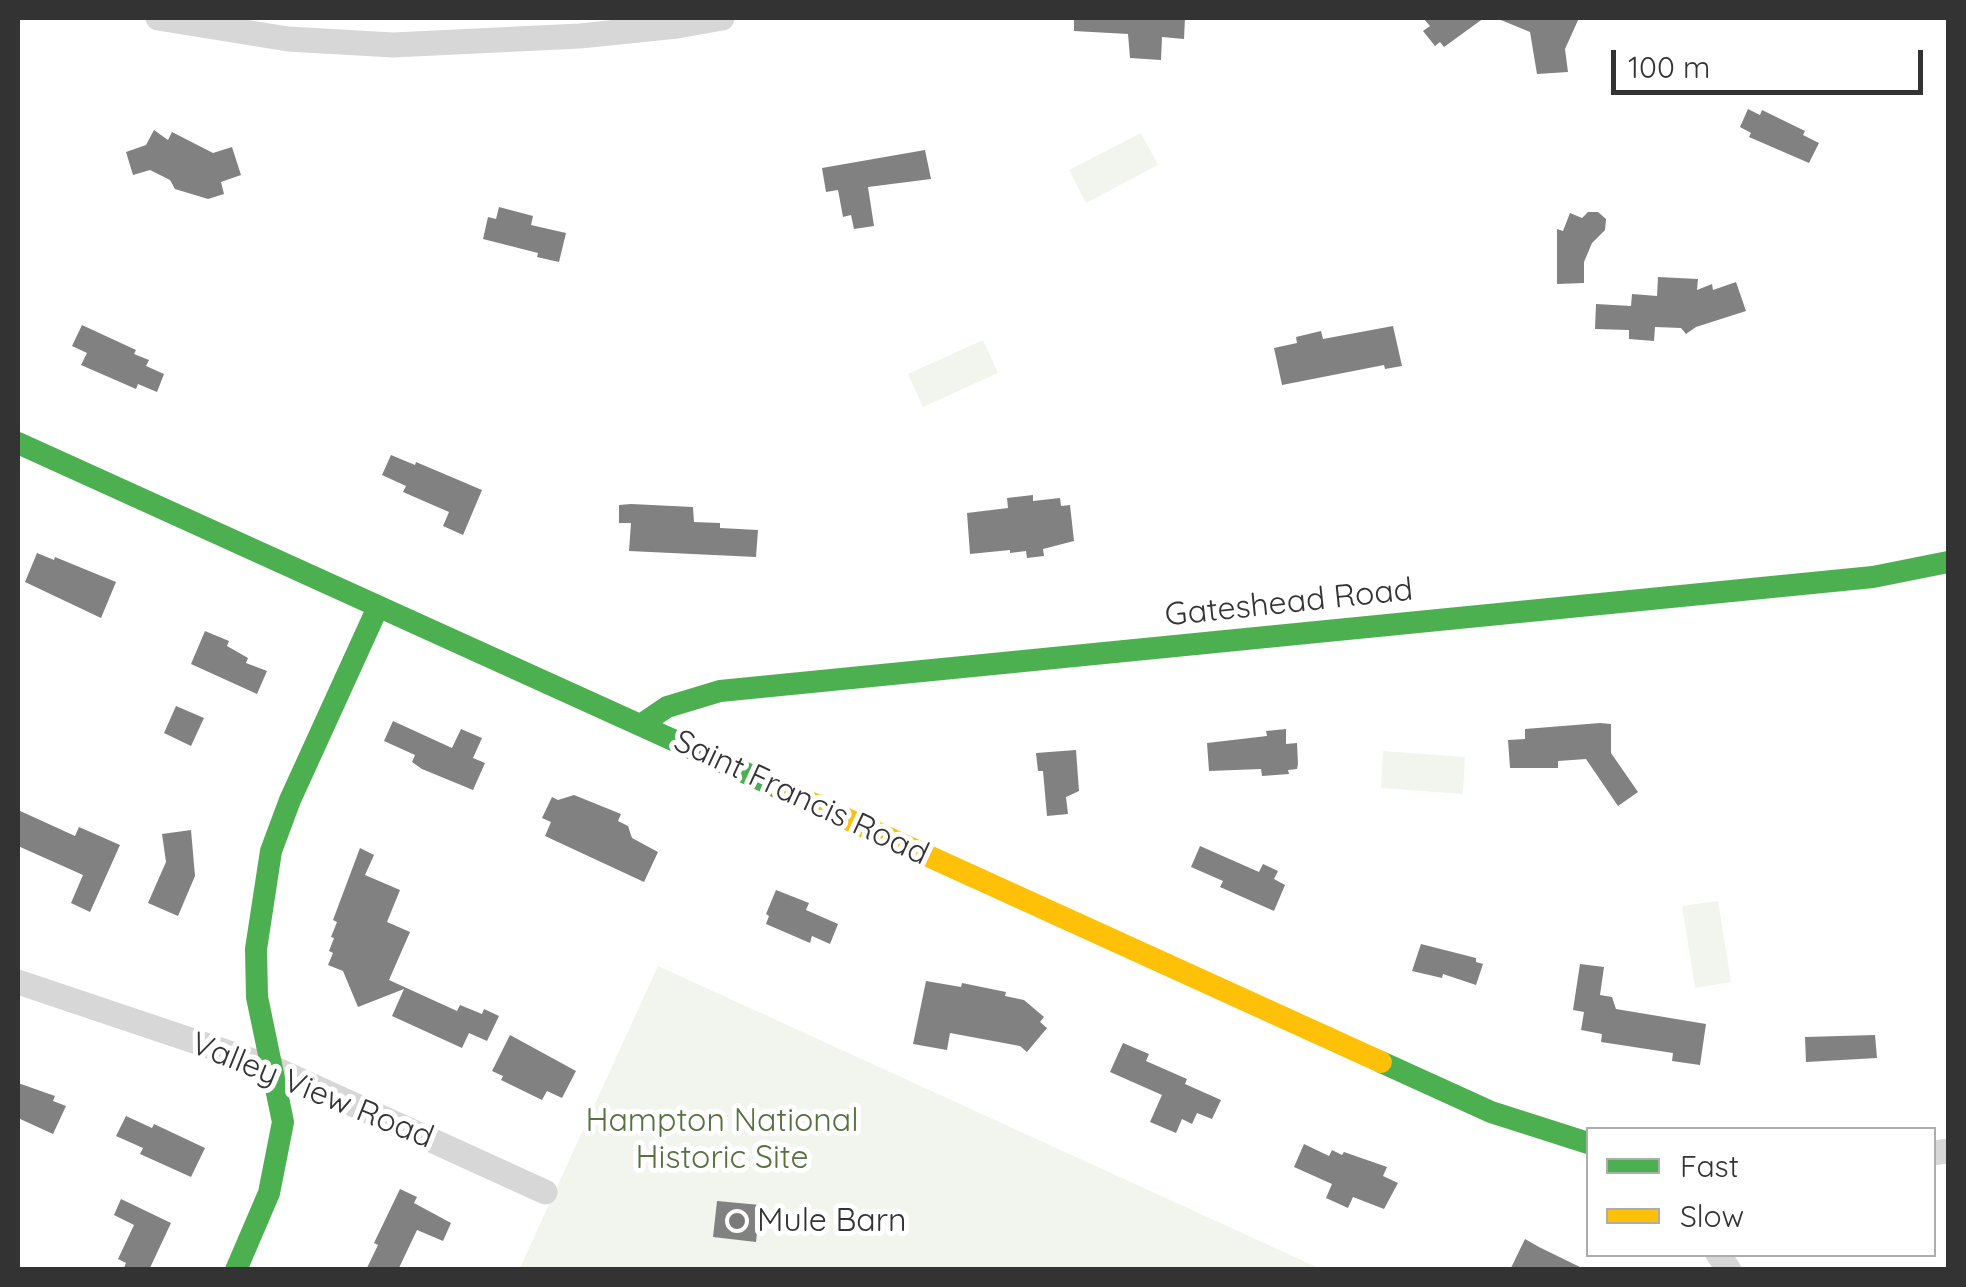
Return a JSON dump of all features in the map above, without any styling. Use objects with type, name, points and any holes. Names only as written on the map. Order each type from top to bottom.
[{"type":"street","points":[[158,18],[288,38],[392,45],[580,36],[722,18]]},
{"type":"street","name":"Saint Francis Road","points":[[18,444],[1491,1112],[1586,1143]]},
{"type":"street","name":"Gateshead Road","points":[[642,724],[667,707],[720,692],[1872,578],[1948,562]]},
{"type":"street","points":[[236,1270],[269,1193],[283,1122],[258,997],[256,949],[271,851],[290,800],[378,607]]},
{"type":"street","name":"Valley View Road","points":[[18,982],[271,1067],[545,1192]]},
{"type":"green space","points":[[1141,133],[1158,165],[1086,203],[1069,170]]},
{"type":"green space","points":[[983,340],[998,373],[923,407],[908,374]]},
{"type":"green space","points":[[1383,751],[1465,757],[1463,794],[1381,788]]},
{"type":"green space","points":[[1718,901],[1731,982],[1695,988],[1682,906]]},
{"type":"green space","name":"Hampton National Historic Site","points":[[658,966],[1321,1269],[519,1270]]},
{"type":"building","points":[[1074,18],[1185,18],[1184,39],[1162,37],[1161,60],[1130,58],[1128,34],[1074,31]]},
{"type":"building","points":[[1423,18],[1484,18],[1444,47],[1440,42],[1435,46],[1423,31],[1430,26]]},
{"type":"building","points":[[1496,18],[1579,18],[1565,49],[1568,72],[1537,74],[1530,32]]},
{"type":"building","points":[[1748,109],[1760,115],[1762,110],[1805,131],[1803,135],[1819,143],[1809,163],[1749,137],[1751,133],[1740,127]]},
{"type":"building","points":[[154,130],[168,140],[172,132],[213,153],[232,147],[241,175],[221,182],[224,194],[208,199],[175,189],[170,180],[150,170],[133,175],[126,152],[146,145]]},
{"type":"building","points":[[925,150],[931,179],[868,187],[874,226],[854,229],[851,215],[843,217],[838,190],[826,192],[822,168]]},
{"type":"building","points":[[499,207],[533,216],[531,225],[566,233],[559,262],[483,239],[488,217],[496,219]]},
{"type":"building","points":[[1588,212],[1598,212],[1606,219],[1605,230],[1592,243],[1584,262],[1584,283],[1557,284],[1557,229],[1563,231],[1570,213],[1582,218]]},
{"type":"building","points":[[1658,277],[1698,279],[1697,290],[1712,284],[1713,290],[1736,282],[1746,311],[1686,334],[1681,328],[1655,327],[1654,341],[1629,339],[1629,330],[1595,329],[1596,304],[1631,306],[1632,294],[1657,296]]},
{"type":"building","points":[[82,325],[149,360],[146,366],[164,374],[157,392],[138,384],[136,389],[81,365],[87,353],[72,346]]},
{"type":"building","points":[[1393,326],[1402,366],[1385,369],[1384,365],[1282,385],[1274,348],[1297,343],[1296,337],[1321,331],[1323,339]]},
{"type":"building","points":[[391,455],[482,490],[463,535],[443,526],[449,512],[403,492],[406,486],[382,475]]},
{"type":"building","points":[[1033,495],[1033,501],[1060,498],[1061,506],[1070,505],[1074,541],[1043,549],[1044,556],[1027,558],[1026,551],[1010,550],[970,554],[967,513],[1008,508],[1007,498]]},
{"type":"building","points":[[619,505],[693,507],[694,522],[758,530],[756,557],[629,551],[631,523],[619,523]]},
{"type":"building","points":[[37,553],[116,582],[101,618],[25,582]]},
{"type":"building","points":[[205,631],[229,641],[227,646],[248,658],[246,663],[267,671],[257,694],[191,664]]},
{"type":"building","points":[[176,706],[204,718],[191,746],[164,733]]},
{"type":"building","points":[[393,721],[452,748],[461,729],[482,738],[473,758],[485,763],[473,790],[422,769],[412,762],[415,755],[384,741]]},
{"type":"building","points":[[1611,724],[1611,753],[1638,792],[1618,806],[1586,759],[1558,761],[1558,768],[1510,768],[1508,740],[1525,739],[1525,729]]},
{"type":"building","points":[[1286,729],[1286,744],[1297,743],[1297,769],[1288,770],[1289,774],[1262,776],[1261,769],[1209,771],[1207,743],[1267,736],[1266,731]]},
{"type":"building","points":[[1076,750],[1079,791],[1066,797],[1068,814],[1047,816],[1043,771],[1038,771],[1036,753]]},
{"type":"building","points":[[574,795],[621,814],[618,821],[628,826],[632,838],[658,852],[644,882],[545,836],[551,822],[542,818],[552,797],[558,800]]},
{"type":"building","points":[[18,810],[75,836],[79,827],[120,845],[90,912],[71,903],[83,875],[18,846]]},
{"type":"building","points":[[191,830],[195,876],[178,916],[148,903],[166,862],[162,834]]},
{"type":"building","points":[[1200,846],[1259,872],[1263,864],[1278,871],[1274,879],[1285,885],[1274,911],[1220,887],[1223,881],[1191,867]]},
{"type":"building","points":[[360,848],[374,855],[365,875],[400,890],[387,922],[410,932],[389,980],[457,1011],[460,1005],[499,1016],[487,1041],[469,1033],[462,1048],[392,1016],[404,989],[358,1007],[343,971],[328,965],[337,922],[333,920]]},
{"type":"building","points":[[776,890],[809,903],[806,910],[838,924],[830,944],[812,936],[810,943],[766,924]]},
{"type":"building","points":[[1421,944],[1476,958],[1476,962],[1483,964],[1476,985],[1443,974],[1442,978],[1412,971]]},
{"type":"building","points":[[1580,964],[1604,967],[1600,995],[1612,997],[1616,1009],[1706,1024],[1700,1065],[1672,1061],[1673,1053],[1601,1042],[1602,1034],[1581,1030],[1584,1012],[1573,1010]]},
{"type":"building","points":[[926,981],[1006,992],[1005,996],[1024,1000],[1044,1017],[1040,1022],[1047,1028],[1027,1052],[1020,1046],[950,1033],[947,1050],[913,1044]]},
{"type":"building","points":[[510,1035],[576,1071],[562,1098],[547,1091],[542,1100],[501,1080],[503,1076],[492,1071]]},
{"type":"building","points":[[1875,1035],[1877,1058],[1806,1062],[1805,1037]]},
{"type":"building","points":[[1123,1043],[1149,1054],[1146,1061],[1187,1079],[1185,1084],[1221,1100],[1212,1119],[1197,1113],[1192,1124],[1182,1119],[1176,1133],[1150,1122],[1162,1095],[1110,1072]]},
{"type":"building","points":[[18,1083],[55,1096],[53,1101],[66,1106],[53,1134],[18,1118]]},
{"type":"building","points":[[126,1116],[152,1128],[154,1124],[205,1148],[191,1177],[140,1154],[143,1148],[116,1136]]},
{"type":"building","points":[[1304,1144],[1329,1156],[1332,1150],[1342,1155],[1344,1152],[1387,1167],[1383,1176],[1398,1183],[1384,1209],[1353,1197],[1348,1208],[1326,1198],[1332,1184],[1294,1167]]},
{"type":"building","points":[[400,1189],[417,1197],[414,1203],[451,1223],[443,1241],[417,1230],[398,1270],[366,1270],[378,1245],[374,1243]]},
{"type":"building","points":[[121,1199],[171,1223],[149,1270],[123,1270],[126,1263],[118,1259],[134,1225],[114,1215]]},
{"type":"building","name":"Mule Barn","points":[[717,1201],[760,1205],[756,1242],[713,1237]]},
{"type":"building","points":[[1525,1239],[1539,1247],[1586,1270],[1510,1270]]},
{"type":"traffic: fast","points":[[18,443],[781,789]]},
{"type":"traffic: fast","points":[[642,724],[667,707],[720,691],[1873,577],[1948,562]]},
{"type":"traffic: fast","points":[[236,1270],[269,1193],[283,1122],[257,997],[256,949],[271,851],[290,800],[378,607]]},
{"type":"traffic: fast","points":[[1381,1062],[1491,1112],[1586,1142]]},
{"type":"traffic: slow","points":[[781,789],[1381,1062]]},
{"type":"place","name":"Mule Barn","points":[[737,1221]]}]
